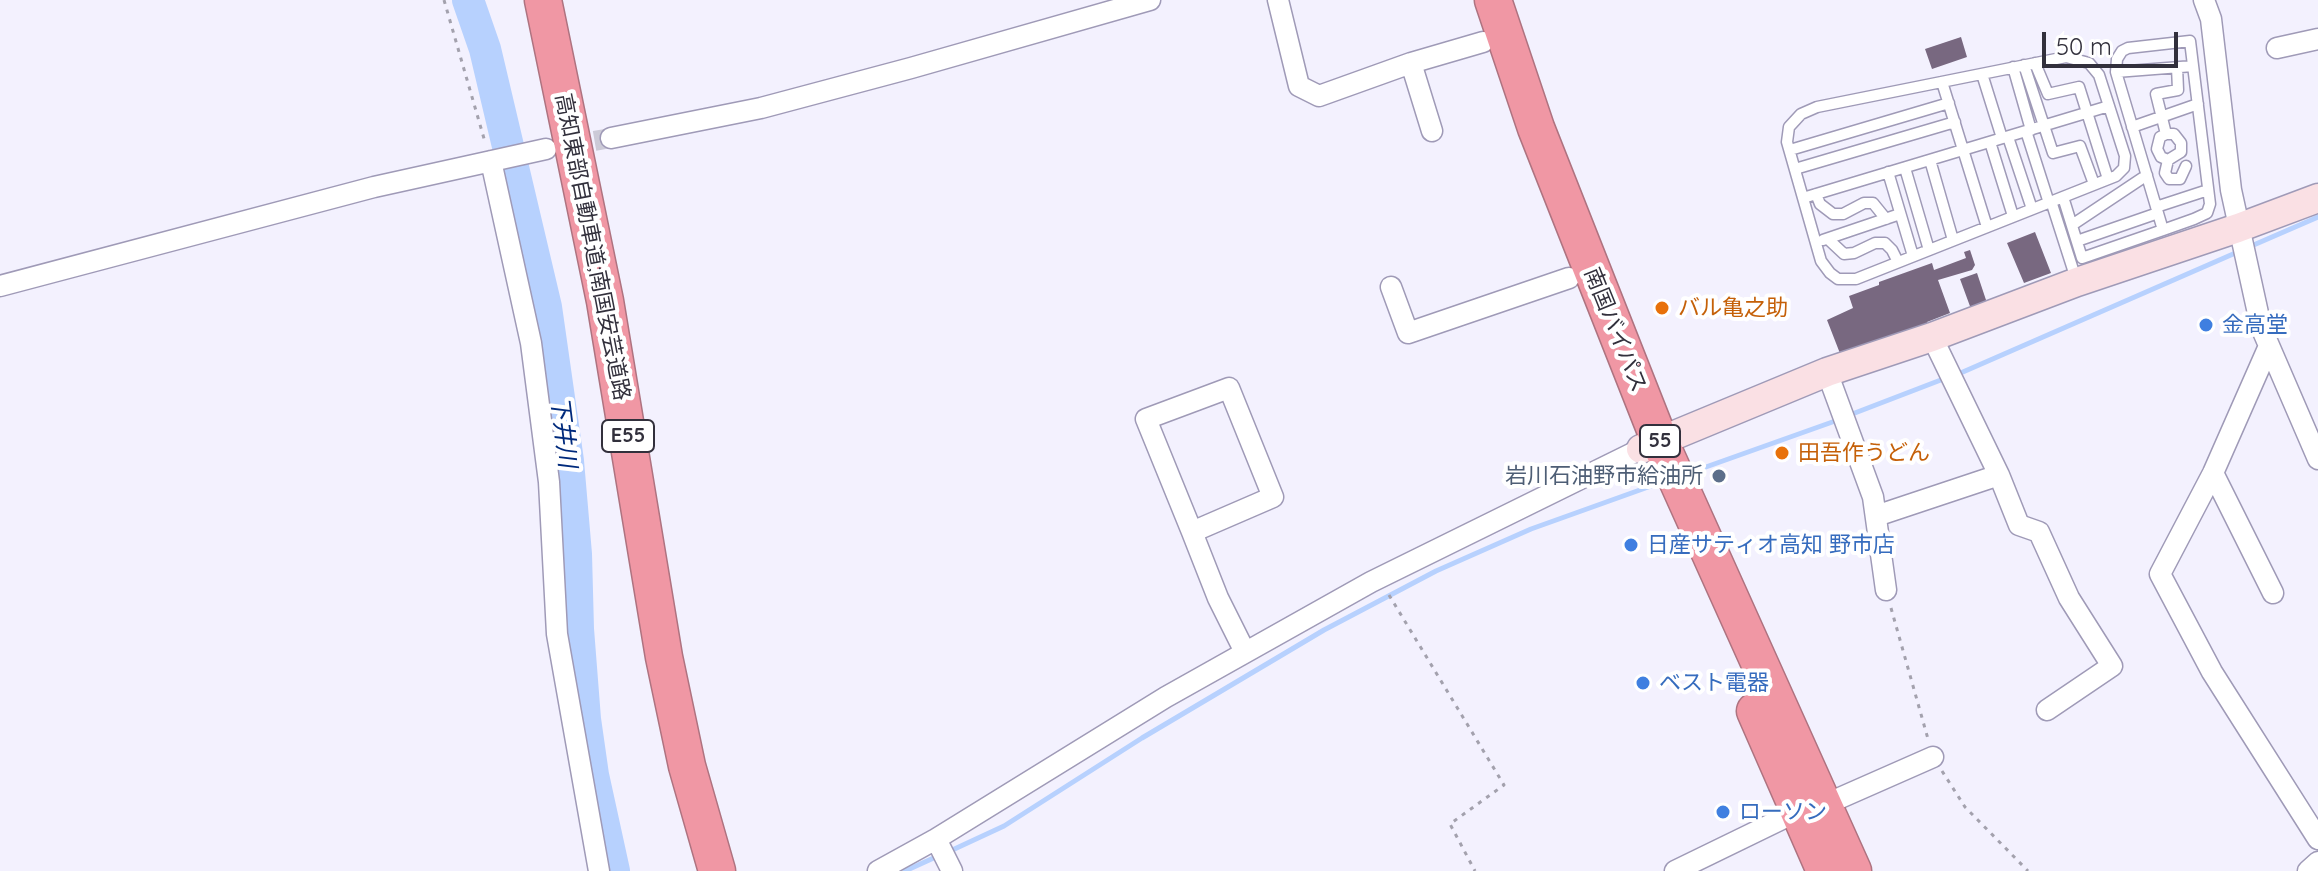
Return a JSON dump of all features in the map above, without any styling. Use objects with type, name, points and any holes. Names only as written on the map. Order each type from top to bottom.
[{"type":"highway","name":"高知東部自動車道;南国安芸道路","points":[[543,0],[605,301],[664,657],[687,766],[717,871]]},
{"type":"highway","name":"高知東部自動車道;南国安芸道路","points":[[567,0],[609,198],[641,373],[717,871]]},
{"type":"highway","name":"南国バイパス","points":[[1468,0],[1569,278],[1651,446],[1811,809],[1853,871]]},
{"type":"highway","name":"南国バイパス","points":[[1493,0],[1541,143],[1651,446]]},
{"type":"highway","name":"南国バイパス","points":[[1811,809],[1825,871]]},
{"type":"street","points":[[611,138],[776,104],[1150,0]]},
{"type":"street","points":[[1278,0],[1299,86],[1319,96],[1411,63],[1483,42]]},
{"type":"street","points":[[2204,0],[2211,19],[2231,190],[2261,327],[2318,459]]},
{"type":"street","points":[[2277,48],[2318,39]]},
{"type":"street","points":[[1411,63],[1432,131]]},
{"type":"street","points":[[0,286],[374,187],[546,149]]},
{"type":"street","points":[[491,161],[531,343],[549,482],[557,634],[599,871]]},
{"type":"street","points":[[878,871],[936,839],[1166,697],[1378,578],[1651,446],[1827,372],[2318,198]]},
{"type":"street","points":[[1391,287],[1408,333],[1569,278]]},
{"type":"street","points":[[1932,337],[1999,475],[2019,525],[2039,532],[2069,598],[2112,666],[2047,710]]},
{"type":"street","points":[[2269,346],[2213,473],[2160,574],[2212,672],[2318,839]]},
{"type":"street","points":[[1827,372],[1873,497],[1886,590]]},
{"type":"street","points":[[1192,532],[1273,497],[1229,388],[1146,419],[1218,598],[1245,652]]},
{"type":"street","points":[[2213,473],[2273,593]]},
{"type":"street","points":[[1876,516],[1999,475]]},
{"type":"street","points":[[1675,871],[1715,850],[1933,757]]},
{"type":"street","points":[[936,839],[952,871]]},
{"type":"street","points":[[2308,871],[2318,862]]},
{"type":"lane","points":[[2063,197],[2082,258],[2163,230],[2207,213],[2210,204],[2190,41],[2143,44],[2122,51],[2117,59],[2116,72],[2163,230]]},
{"type":"lane","points":[[2066,57],[2089,63],[2099,75],[2125,156],[2124,168],[2108,179],[1856,279],[1838,279],[1830,273],[1821,261],[1787,142],[1789,127],[1801,114],[1817,107],[2024,65],[2066,57]]},
{"type":"lane","points":[[2024,65],[2048,94],[2079,87],[2108,179]]},
{"type":"lane","points":[[2024,65],[2053,153],[2080,146],[2094,184]]},
{"type":"lane","points":[[2024,65],[2028,130],[2077,282]]},
{"type":"lane","points":[[2116,72],[2193,66]]},
{"type":"lane","points":[[2166,134],[2156,94],[2178,90],[2177,67]]},
{"type":"lane","points":[[1982,74],[2032,209]]},
{"type":"lane","points":[[1942,82],[1987,227]]},
{"type":"lane","points":[[1790,150],[1949,103]]},
{"type":"lane","points":[[2132,127],[2198,104]]},
{"type":"lane","points":[[1803,198],[2109,106]]},
{"type":"lane","points":[[1795,169],[1955,122]]},
{"type":"lane","points":[[2166,134],[2160,137],[2157,149],[2161,157],[2172,158],[2181,158],[2186,166],[2185,173],[2177,180],[2169,179],[2165,173],[2172,158],[2181,152],[2181,143],[2174,134],[2166,134]]},
{"type":"lane","points":[[1990,142],[2013,216]]},
{"type":"lane","points":[[1930,160],[1953,240]]},
{"type":"lane","points":[[2186,166],[2205,162]]},
{"type":"lane","points":[[1905,168],[1929,250]]},
{"type":"lane","points":[[1888,172],[1913,256]]},
{"type":"lane","points":[[2072,225],[2147,175]]},
{"type":"lane","points":[[2177,180],[2183,198]]},
{"type":"lane","points":[[2077,241],[2208,190]]},
{"type":"lane","points":[[1816,194],[1820,204],[1833,214],[1843,214],[1864,203],[1873,203],[1886,219]]},
{"type":"lane","points":[[1816,243],[1900,214]]},
{"type":"lane","points":[[1828,239],[1844,254],[1854,253],[1875,243],[1885,243],[1898,262]]},
{"type":"path","points":[[444,0],[491,161]]},
{"type":"path","points":[[1378,578],[1504,785],[1450,824],[1475,871]]},
{"type":"building","points":[[1961,37],[1967,57],[1932,69],[1925,49]]},
{"type":"building","points":[[2035,232],[2051,273],[2024,283],[2007,243]]},
{"type":"building","points":[[1970,250],[1975,265],[1972,270],[1938,280],[1950,313],[1927,322],[1927,325],[1841,356],[1827,320],[1853,308],[1849,296],[1932,263],[1934,270],[1966,258],[1964,252]]},
{"type":"building","points":[[1977,273],[1987,303],[1971,309],[1960,279]]},
{"type":"waterway","name":"下井川","points":[[468,0],[485,49],[546,307],[568,461],[585,719],[593,775],[614,871]]},
{"type":"waterway","points":[[2249,247],[2318,217]]},
{"type":"waterway","points":[[1956,375],[2240,251]]},
{"type":"waterway","points":[[1847,416],[1946,378]]},
{"type":"waterway","points":[[1689,473],[1838,420]]},
{"type":"waterway","points":[[948,852],[1004,826],[1142,738],[1324,630],[1436,571],[1531,529],[1665,481]]},
{"type":"waterway","points":[[905,871],[938,856]]},
{"type":"tunnel","points":[[565,146],[611,138]]},
{"type":"place","name":"バル亀之助","points":[[1662,308]]},
{"type":"place","name":"金高堂","points":[[2206,325]]},
{"type":"place","name":"田吾作うどん","points":[[1782,453]]},
{"type":"place","name":"岩川石油野市給油所","points":[[1719,476]]},
{"type":"place","name":"日産サティオ高知 野市店","points":[[1631,545]]},
{"type":"place","name":"ベスト電器","points":[[1643,683]]},
{"type":"place","name":"ローソン","points":[[1723,812]]}]
